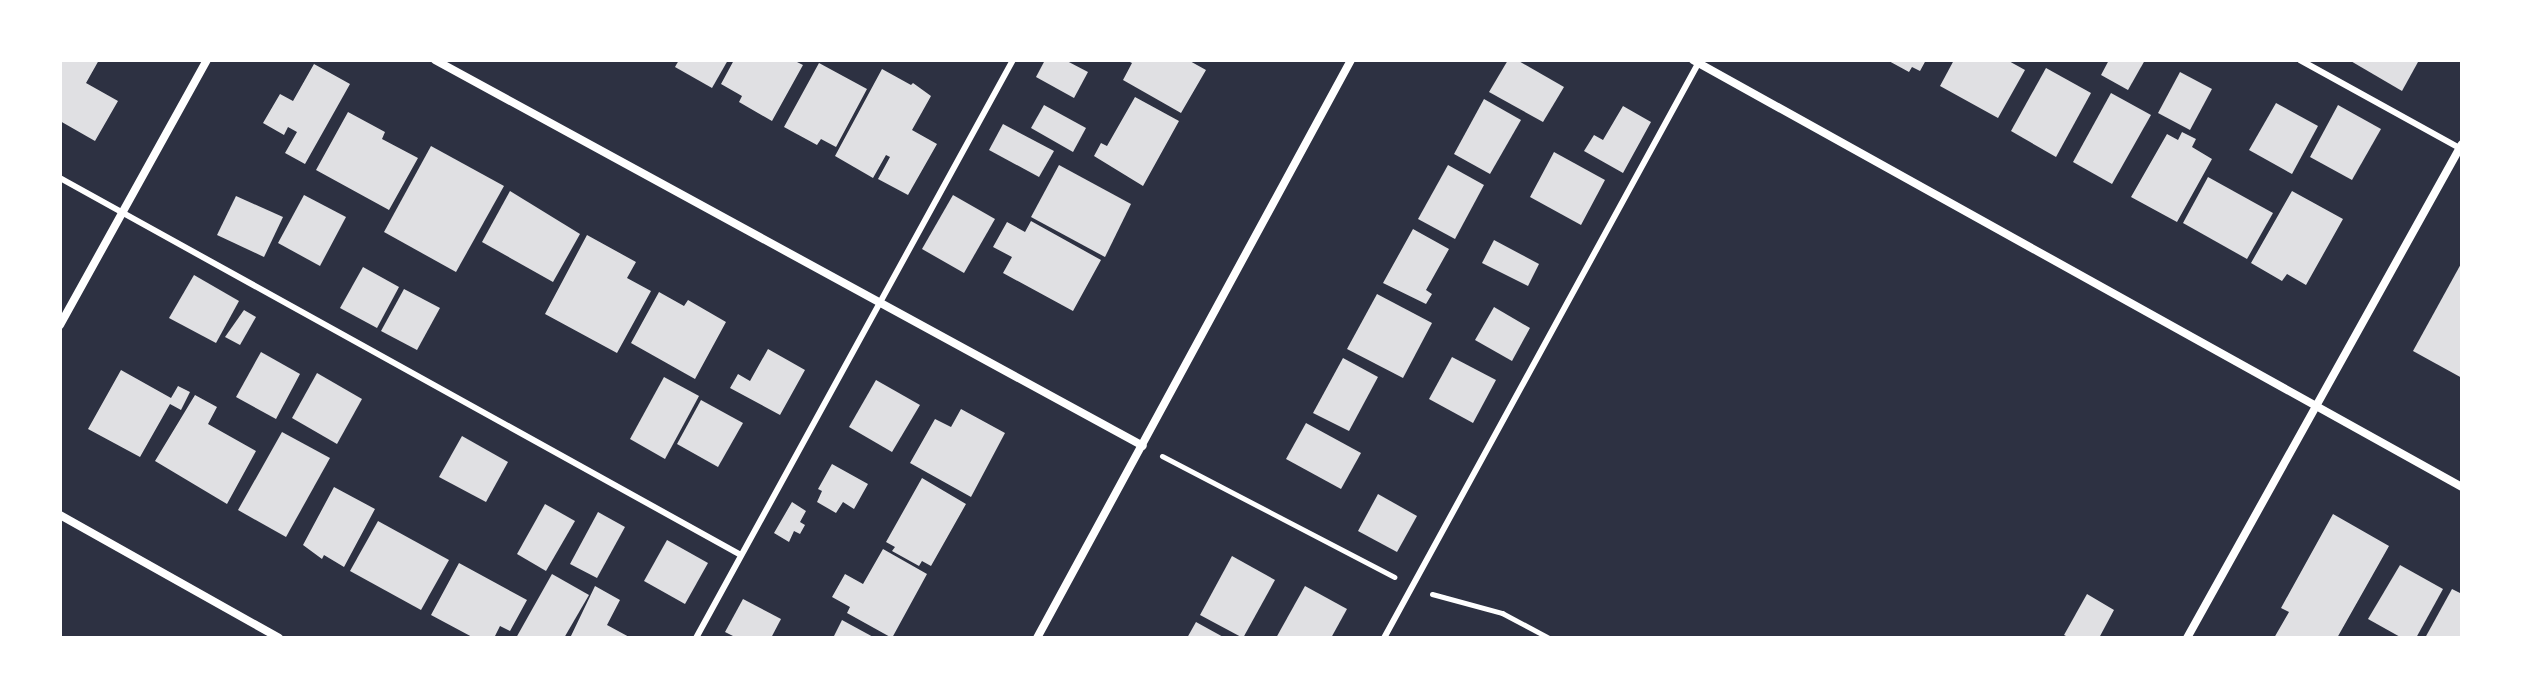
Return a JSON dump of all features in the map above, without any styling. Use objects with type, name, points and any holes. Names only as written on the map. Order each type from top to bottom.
[{"type":"street","points":[[60,325],[207,60]]},
{"type":"street","points":[[435,60],[1143,446]]},
{"type":"street","points":[[1037,638],[1351,60]]},
{"type":"street","points":[[1698,61],[2462,487]]},
{"type":"street","points":[[2187,638],[2461,147]]},
{"type":"street","points":[[60,515],[279,638]]},
{"type":"lane","points":[[696,638],[1013,60]]},
{"type":"lane","points":[[2300,60],[2461,147]]},
{"type":"lane","points":[[1384,638],[1698,61]]},
{"type":"lane","points":[[60,178],[741,555]]},
{"type":"path","points":[[1143,446],[1413,587],[1502,613],[1549,638]]},
{"type":"building","points":[[60,60],[99,60],[86,83],[118,101],[95,141],[60,121]]},
{"type":"building","points":[[679,60],[728,60],[712,88],[675,67]]},
{"type":"building","points":[[734,60],[793,60],[803,65],[772,121],[739,102],[742,96],[721,84]]},
{"type":"building","points":[[1045,60],[1065,60],[1088,72],[1074,98],[1036,77]]},
{"type":"building","points":[[1126,60],[1188,60],[1206,70],[1181,113],[1123,80],[1132,63]]},
{"type":"building","points":[[1508,60],[1517,60],[1564,87],[1543,122],[1489,92]]},
{"type":"building","points":[[1887,60],[1926,60],[1920,71],[1912,67],[1909,72]]},
{"type":"building","points":[[1954,60],[2007,60],[2025,70],[1998,118],[1940,86]]},
{"type":"building","points":[[2109,60],[2145,60],[2128,90],[2101,75]]},
{"type":"building","points":[[2349,60],[2414,60],[2418,62],[2402,91]]},
{"type":"building","points":[[819,63],[867,89],[836,147],[821,139],[817,145],[784,127]]},
{"type":"building","points":[[314,64],[350,84],[305,164],[285,153],[297,132],[288,127],[284,135],[263,123],[280,94],[293,101]]},
{"type":"building","points":[[2046,68],[2091,93],[2056,157],[2011,131]]},
{"type":"building","points":[[882,69],[911,85],[913,83],[931,96],[912,130],[937,144],[908,195],[878,179],[890,157],[886,155],[873,178],[835,156]]},
{"type":"building","points":[[2180,72],[2212,89],[2190,130],[2158,113]]},
{"type":"building","points":[[2111,93],[2151,115],[2112,184],[2073,162]]},
{"type":"building","points":[[1135,97],[1179,121],[1143,186],[1094,156],[1101,143],[1107,146]]},
{"type":"building","points":[[1484,99],[1521,120],[1490,174],[1454,154]]},
{"type":"building","points":[[2276,103],[2318,126],[2292,174],[2249,150]]},
{"type":"building","points":[[1044,105],[1086,128],[1073,152],[1031,128]]},
{"type":"building","points":[[2338,105],[2381,129],[2352,180],[2310,157]]},
{"type":"building","points":[[1623,106],[1651,122],[1623,173],[1584,151],[1594,135],[1603,140]]},
{"type":"building","points":[[348,112],[385,132],[382,139],[418,158],[389,210],[316,170]]},
{"type":"building","points":[[1003,124],[1054,151],[1039,177],[989,150]]},
{"type":"building","points":[[2182,132],[2196,139],[2192,147],[2212,159],[2177,222],[2131,197],[2167,134],[2178,140]]},
{"type":"building","points":[[431,146],[504,186],[456,272],[384,232]]},
{"type":"building","points":[[1554,152],[1605,180],[1581,225],[1530,197]]},
{"type":"building","points":[[1059,165],[1131,204],[1105,257],[1031,217]]},
{"type":"building","points":[[1448,165],[1484,185],[1455,239],[1418,219]]},
{"type":"building","points":[[2208,177],[2273,213],[2247,259],[2183,223]]},
{"type":"building","points":[[510,191],[580,234],[553,282],[482,242]]},
{"type":"building","points":[[2292,191],[2343,219],[2306,285],[2287,274],[2282,281],[2251,263]]},
{"type":"building","points":[[304,195],[346,217],[320,266],[278,243]]},
{"type":"building","points":[[953,195],[995,219],[964,273],[922,249]]},
{"type":"building","points":[[236,196],[283,217],[264,257],[217,235]]},
{"type":"building","points":[[1031,221],[1101,260],[1073,311],[1003,273],[1012,257],[993,247],[1007,222],[1025,232]]},
{"type":"building","points":[[1413,229],[1449,249],[1426,290],[1432,294],[1426,304],[1383,283]]},
{"type":"building","points":[[587,235],[636,262],[627,278],[651,291],[617,353],[545,314]]},
{"type":"building","points":[[1494,240],[1539,264],[1528,286],[1482,263]]},
{"type":"building","points":[[2462,262],[2462,378],[2413,351]]},
{"type":"building","points":[[363,267],[399,287],[377,328],[340,308]]},
{"type":"building","points":[[194,275],[239,301],[216,343],[169,318]]},
{"type":"building","points":[[404,289],[440,308],[417,350],[381,331]]},
{"type":"building","points":[[659,292],[684,306],[688,300],[726,322],[695,379],[631,343]]},
{"type":"building","points":[[1377,294],[1432,323],[1403,378],[1347,349]]},
{"type":"building","points":[[1494,307],[1530,328],[1512,361],[1475,340]]},
{"type":"building","points":[[244,310],[256,317],[240,345],[225,337]]},
{"type":"building","points":[[768,349],[805,370],[780,415],[730,388],[738,374],[750,381]]},
{"type":"building","points":[[261,352],[300,374],[276,419],[236,397]]},
{"type":"building","points":[[1452,357],[1496,380],[1473,423],[1429,399]]},
{"type":"building","points":[[1343,358],[1378,377],[1349,431],[1313,413]]},
{"type":"building","points":[[121,370],[171,398],[178,386],[190,392],[181,410],[170,404],[140,457],[88,429]]},
{"type":"building","points":[[317,373],[362,399],[337,444],[292,418]]},
{"type":"building","points":[[664,377],[699,396],[665,459],[630,439]]},
{"type":"building","points":[[876,380],[920,405],[892,452],[849,427]]},
{"type":"building","points":[[195,395],[217,407],[208,424],[256,451],[227,504],[155,461]]},
{"type":"building","points":[[701,400],[743,423],[718,467],[677,444]]},
{"type":"building","points":[[961,409],[1005,433],[971,497],[910,463],[935,419],[951,427]]},
{"type":"building","points":[[1306,423],[1361,453],[1341,489],[1286,459]]},
{"type":"building","points":[[282,432],[330,458],[286,537],[238,510]]},
{"type":"building","points":[[462,436],[508,462],[486,502],[439,477]]},
{"type":"building","points":[[832,464],[868,484],[854,509],[843,502],[836,513],[817,502],[822,491],[818,489]]},
{"type":"building","points":[[922,478],[966,504],[931,566],[922,561],[919,566],[892,551],[895,547],[886,542]]},
{"type":"building","points":[[334,487],[375,509],[344,567],[324,555],[322,559],[303,545]]},
{"type":"building","points":[[1378,494],[1417,516],[1397,552],[1358,531]]},
{"type":"building","points":[[792,502],[806,511],[800,522],[805,525],[800,534],[794,531],[789,542],[774,533]]},
{"type":"building","points":[[545,504],[575,521],[546,571],[517,554]]},
{"type":"building","points":[[598,512],[625,527],[597,578],[570,564]]},
{"type":"building","points":[[2333,514],[2389,546],[2337,638],[2274,638],[2289,612],[2281,608]]},
{"type":"building","points":[[378,521],[449,560],[421,610],[350,571]]},
{"type":"building","points":[[667,540],[708,563],[685,604],[644,581]]},
{"type":"building","points":[[883,549],[927,574],[892,638],[847,613],[850,607],[832,597],[845,574],[863,584]]},
{"type":"building","points":[[1232,556],[1275,580],[1243,638],[1200,615]]},
{"type":"building","points":[[459,563],[527,600],[510,631],[500,626],[494,638],[474,638],[431,615]]},
{"type":"building","points":[[2400,565],[2443,589],[2416,638],[2402,638],[2368,619]]},
{"type":"building","points":[[552,574],[589,595],[564,638],[516,638]]},
{"type":"building","points":[[595,586],[620,600],[607,625],[631,638],[570,638]]},
{"type":"building","points":[[1305,586],[1347,609],[1331,638],[1276,638]]},
{"type":"building","points":[[2452,589],[2462,594],[2462,638],[2425,638]]},
{"type":"building","points":[[2087,594],[2114,610],[2099,638],[2070,638],[2064,635]]},
{"type":"building","points":[[743,599],[781,619],[771,638],[737,638],[725,632]]},
{"type":"building","points":[[842,620],[875,638],[833,638]]},
{"type":"building","points":[[1196,622],[1225,638],[1187,638]]}]
